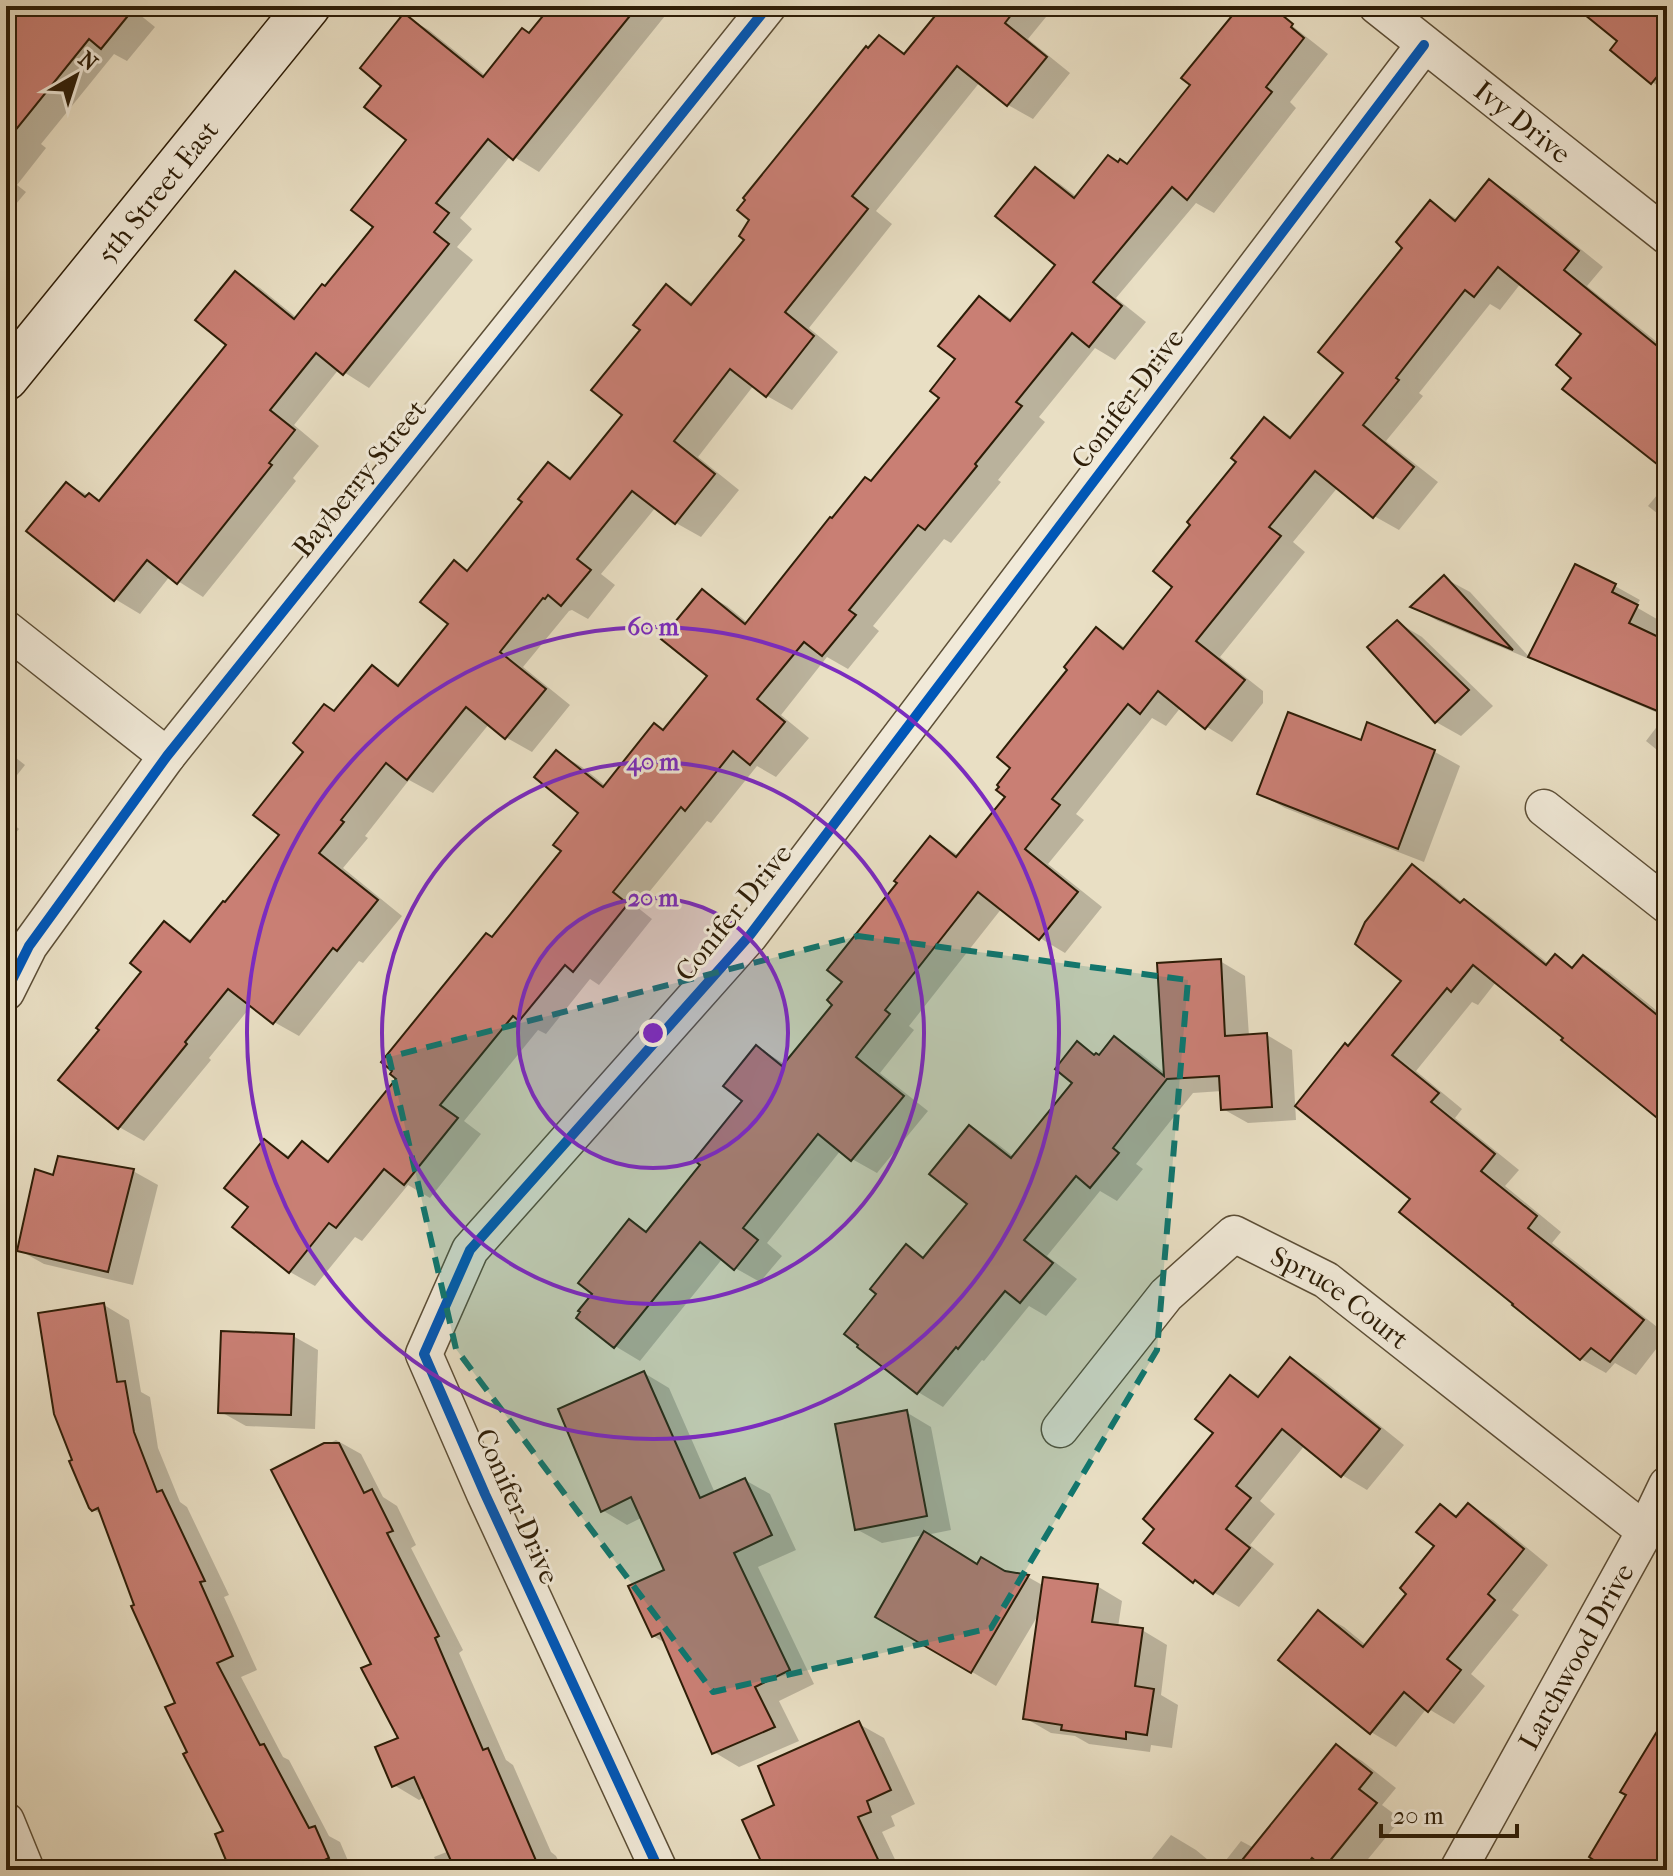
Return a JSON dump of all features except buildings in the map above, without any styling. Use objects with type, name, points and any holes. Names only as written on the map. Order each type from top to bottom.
[{"type":"street","name":"5th Street East","points":[[6,378],[308,6]]},
{"type":"street","name":"Bayberry Street","points":[[6,992],[29,946],[167,756],[768,6]]},
{"type":"street","name":"Ivy Drive","points":[[1377,6],[1667,236]]},
{"type":"street","name":"Conifer Drive","points":[[659,1870],[491,1508],[424,1354],[470,1250],[750,935],[1424,45]]},
{"type":"street","points":[[6,629],[167,756]]},
{"type":"street","points":[[1544,808],[1667,905]]},
{"type":"street","name":"Spruce Court","points":[[1060,1429],[1166,1295],[1234,1234],[1326,1280],[1645,1531]]},
{"type":"street","name":"Larchwood Drive","points":[[1458,1870],[1645,1531],[1667,1485]]},
{"type":"street","points":[[6,1821],[26,1870]]},
{"type":"highlighted area","points":[[858,936],[1188,980],[1157,1350],[991,1628],[713,1692],[456,1349],[389,1057]]},
{"type":"cycle path","points":[[6,992],[29,946],[167,756],[768,6]]},
{"type":"cycle path","points":[[659,1870],[485,1494],[424,1354],[470,1250],[750,935],[1424,45]]}]
